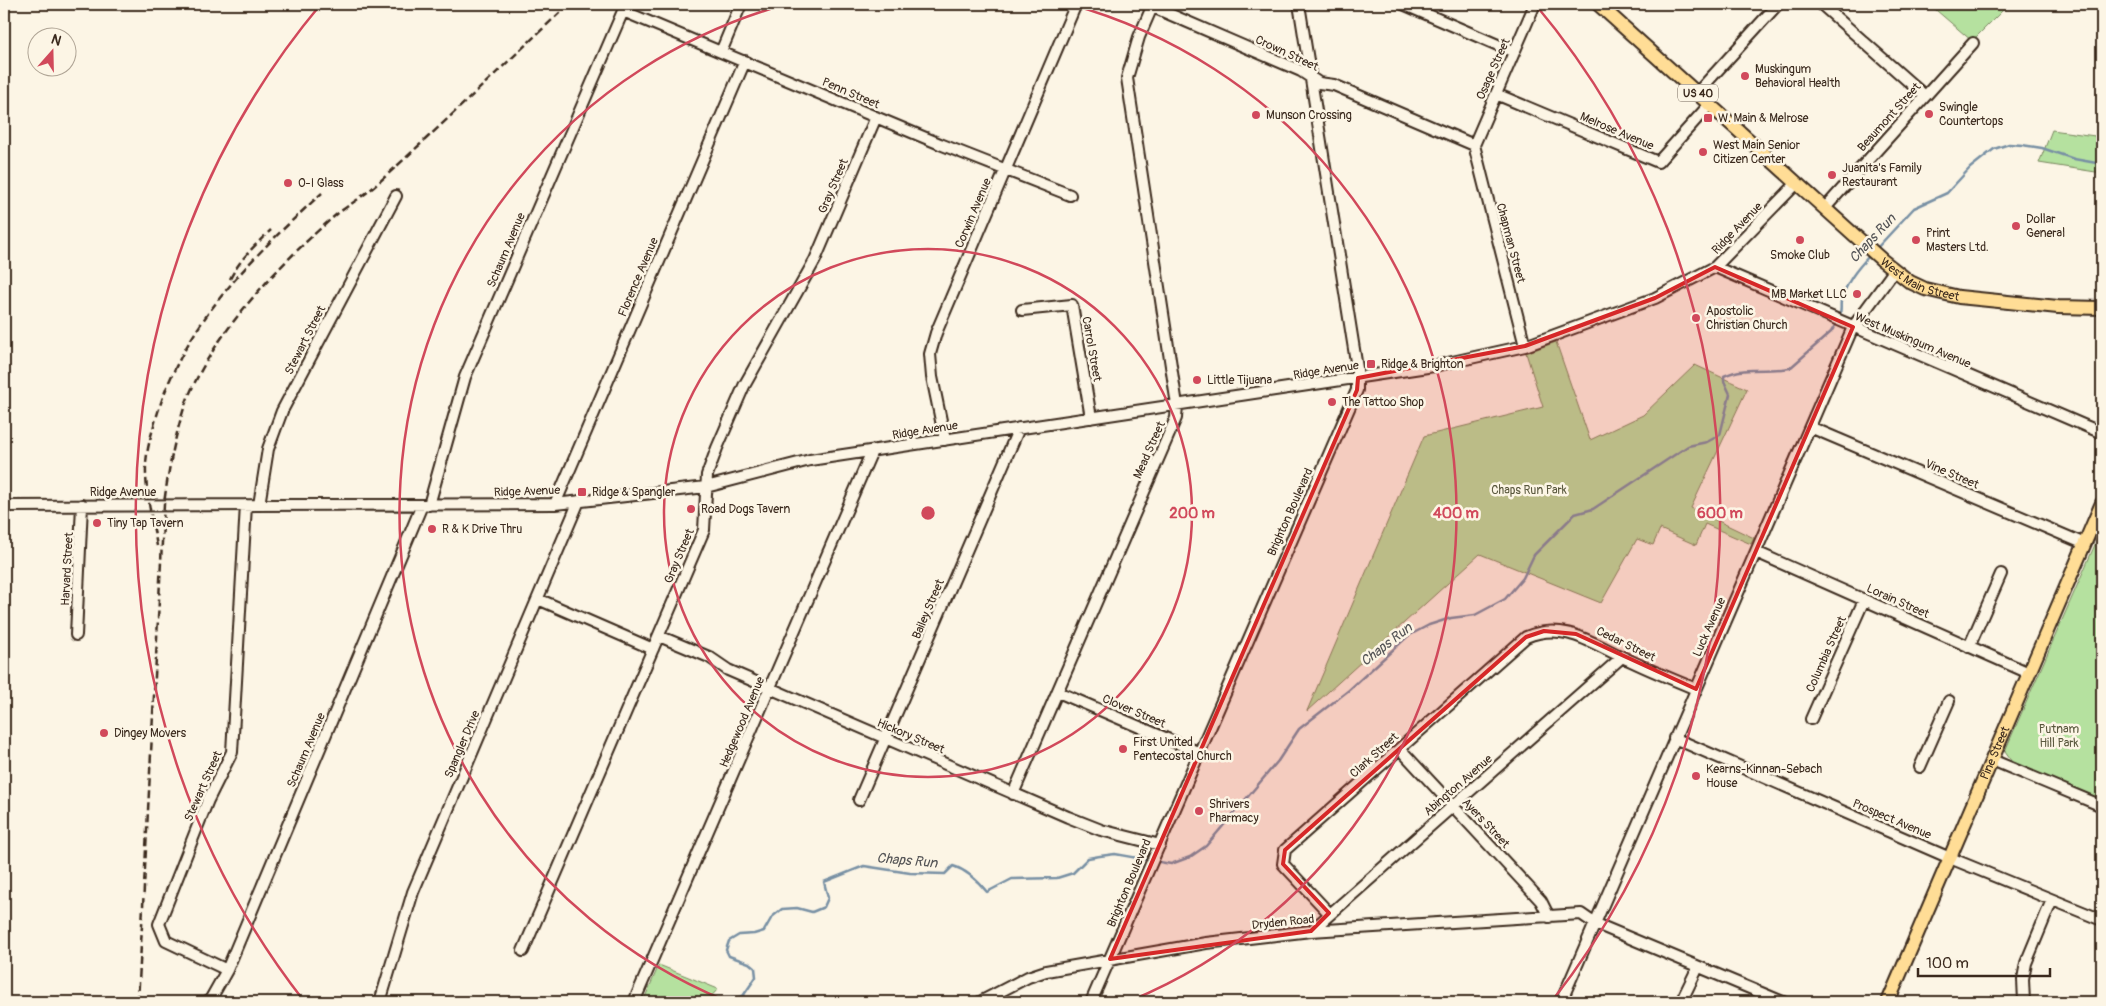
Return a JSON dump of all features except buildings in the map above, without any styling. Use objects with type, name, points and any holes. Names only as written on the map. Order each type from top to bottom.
[{"type":"main road","name":"West Main Street","points":[[1598,4],[1894,271],[1925,289],[1959,297],[2058,308],[2102,308]]},
{"type":"main road","name":"Pine Street","points":[[1888,1002],[2102,503]]},
{"type":"street","points":[[721,52],[741,4]]},
{"type":"street","name":"Corwin Avenue","points":[[945,440],[932,377],[930,354],[945,311],[1076,4]]},
{"type":"street","name":"Brighton Boulevard","points":[[1091,1002],[1149,873],[1357,390],[1358,378],[1299,4]]},
{"type":"street","points":[[1403,4],[1514,52]]},
{"type":"street","name":"Osage Street","points":[[1474,145],[1535,4]]},
{"type":"street","points":[[1697,93],[1778,4]]},
{"type":"street","points":[[1821,4],[1925,96]]},
{"type":"street","name":"Crown Street","points":[[1149,5],[1319,82],[1334,86],[1474,145]]},
{"type":"street","name":"Mead Street","points":[[1013,794],[1176,418],[1177,405],[1127,78],[1149,5]]},
{"type":"street","name":"Penn Street","points":[[622,11],[1005,170],[1070,195]]},
{"type":"street","name":"Schaum Avenue","points":[[209,1002],[227,970],[426,505],[465,378],[622,11]]},
{"type":"street","name":"Beaumont Street","points":[[1825,208],[1973,44]]},
{"type":"street","name":"Florence Avenue","points":[[555,504],[745,61]]},
{"type":"street","name":"Melrose Avenue","points":[[1496,94],[1658,162],[1710,104]]},
{"type":"street","name":"Gray Street","points":[[523,951],[704,530],[707,475],[717,448],[744,386],[815,260],[876,117]]},
{"type":"street","name":"Chapman Street","points":[[1474,145],[1525,346]]},
{"type":"street","name":"Ridge Avenue","points":[[4,506],[555,504],[706,487],[792,464],[1446,363],[1525,346],[1655,298],[1715,267],[1797,183]]},
{"type":"street","name":"Stewart Street","points":[[259,505],[268,449],[282,411],[396,196]]},
{"type":"street","name":"West Muskingum Avenue","points":[[1715,267],[1830,318],[2102,433]]},
{"type":"street","name":"Luck Avenue","points":[[1561,1002],[1810,427],[1849,326],[1894,271]]},
{"type":"street","name":"Carrol Street","points":[[1022,310],[1072,305],[1091,418]]},
{"type":"street","name":"Vine Street","points":[[1810,427],[2084,544]]},
{"type":"street","name":"Bailey Street","points":[[859,800],[1019,428]]},
{"type":"street","name":"Hedgewood Avenue","points":[[634,1002],[872,451]]},
{"type":"street","name":"Spangler Drive","points":[[380,1002],[413,892],[579,501]]},
{"type":"street","name":"Harvard Street","points":[[76,635],[82,505]]},
{"type":"street","name":"Stewart Street","points":[[227,970],[166,941],[159,924],[208,800],[232,752],[246,505]]},
{"type":"street","name":"Lorain Street","points":[[1756,552],[2030,673]]},
{"type":"street","points":[[1970,647],[2001,574]]},
{"type":"street","points":[[538,599],[653,649]]},
{"type":"street","name":"Columbia Street","points":[[1811,719],[1864,600]]},
{"type":"street","name":"Cedar Street","points":[[1544,631],[1558,630],[1576,634],[1622,657],[1696,689]]},
{"type":"street","name":"Clark Street","points":[[1329,913],[1284,864],[1285,850],[1519,641],[1526,636],[1544,631]]},
{"type":"street","name":"Hickory Street","points":[[660,636],[710,657],[728,670],[1013,794],[1100,830],[1158,850]]},
{"type":"street","name":"Abington Avenue","points":[[1311,931],[1329,913],[1622,657]]},
{"type":"street","name":"Clover Street","points":[[1058,692],[1200,753]]},
{"type":"street","points":[[1920,767],[1948,701]]},
{"type":"street","name":"Prospect Avenue","points":[[1674,738],[1950,858],[2102,920]]},
{"type":"street","name":"Ayers Street","points":[[1400,749],[1541,901],[1549,917]]},
{"type":"street","points":[[1992,760],[2102,806]]},
{"type":"street","points":[[2024,1002],[2023,979],[2026,963],[2052,900]]},
{"type":"street","name":"Dryden Road","points":[[980,1002],[1028,976],[1046,971],[1206,943],[1311,931],[1581,914],[1594,923]]},
{"type":"street","points":[[1594,923],[1783,1002]]},
{"type":"street","points":[[1681,1002],[1698,967]]},
{"type":"highlighted area","points":[[1715,267],[1853,327],[1696,689],[1576,634],[1544,631],[1526,637],[1285,850],[1283,864],[1329,913],[1311,931],[1110,959],[1357,390],[1358,378],[1525,346],[1655,298]]},
{"type":"green space","points":[[1929,4],[2009,4],[1972,41]]},
{"type":"green space","points":[[2052,130],[2102,137],[2102,173],[2039,163]]},
{"type":"green space","name":"Chaps Run Park","points":[[1556,342],[1590,440],[1643,415],[1695,365],[1747,389],[1691,508],[1754,538],[1751,544],[1705,524],[1696,545],[1660,529],[1653,545],[1637,539],[1601,603],[1480,554],[1307,711],[1424,436],[1543,407],[1526,353]]},
{"type":"green space","name":"Putnam Hill Park","points":[[2097,540],[2102,542],[2102,801],[2015,765],[2005,751]]},
{"type":"green space","points":[[659,965],[718,989],[706,1002],[643,1002]]},
{"type":"waterway","name":"Chaps Run","points":[[1876,249],[1914,208],[1947,193],[1970,168],[1994,149],[2009,144],[2022,145],[2042,148],[2074,159],[2102,164]]},
{"type":"waterway","name":"Chaps Run","points":[[1839,317],[1841,301],[1846,287],[1856,271],[1870,255]]},
{"type":"waterway","name":"Chaps Run","points":[[1154,861],[1171,864],[1190,857],[1206,846],[1278,761],[1299,729],[1349,690],[1408,636],[1429,625],[1451,618],[1475,615],[1505,599],[1523,578],[1534,555],[1575,514],[1593,509],[1688,446],[1707,442],[1720,435],[1730,394],[1724,381],[1724,376],[1748,370],[1790,368],[1831,332],[1837,322]]},
{"type":"waterway","name":"Chaps Run","points":[[718,1002],[743,996],[756,977],[755,968],[749,963],[729,956],[726,950],[729,941],[739,935],[764,931],[772,917],[782,909],[797,908],[812,912],[824,907],[828,898],[824,882],[864,866],[910,873],[945,874],[953,866],[972,876],[987,892],[1012,879],[1057,878],[1073,873],[1088,858],[1115,854],[1149,860]]},
{"type":"railway","points":[[138,1002],[164,504],[177,432],[195,381],[228,328],[270,278],[315,233],[376,185],[569,4]]},
{"type":"railway","points":[[157,546],[148,495],[146,464],[152,431],[170,379],[204,319],[225,292],[271,241],[322,193]]},
{"type":"railway","points":[[230,279],[243,259],[271,230]]},
{"type":"place","name":"Muskingum Behavioral Health","points":[[1745,76]]},
{"type":"place","name":"Swingle Countertops","points":[[1929,114]]},
{"type":"place","name":"Munson Crossing","points":[[1256,115]]},
{"type":"place","name":"W. Main & Melrose","points":[[1708,118]]},
{"type":"place","name":"West Main Senior Citizen Center","points":[[1703,152]]},
{"type":"place","name":"Juanita's Family Restaurant","points":[[1832,175]]},
{"type":"place","name":"O-I Glass","points":[[288,183]]},
{"type":"place","name":"Dollar General","points":[[2016,226]]},
{"type":"place","name":"Smoke Club","points":[[1800,240]]},
{"type":"place","name":"Print Masters Ltd.","points":[[1916,240]]},
{"type":"place","name":"MB Market LLC","points":[[1857,294]]},
{"type":"place","name":"Apostolic Christian Church","points":[[1696,318]]},
{"type":"place","name":"Ridge & Brighton","points":[[1371,364]]},
{"type":"place","name":"Little Tijuana","points":[[1197,380]]},
{"type":"place","name":"The Tattoo Shop","points":[[1332,402]]},
{"type":"place","name":"Ridge & Spangler","points":[[582,492]]},
{"type":"place","name":"Road Dogs Tavern","points":[[691,509]]},
{"type":"place","name":"Tiny Tap Tavern","points":[[97,523]]},
{"type":"place","name":"R & K Drive Thru","points":[[432,529]]},
{"type":"place","name":"Dingey Movers","points":[[104,733]]},
{"type":"place","name":"First United Pentecostal Church","points":[[1123,749]]},
{"type":"place","name":"Kearns-Kinnan-Sebach House","points":[[1696,776]]},
{"type":"place","name":"Shrivers Pharmacy","points":[[1199,811]]}]
